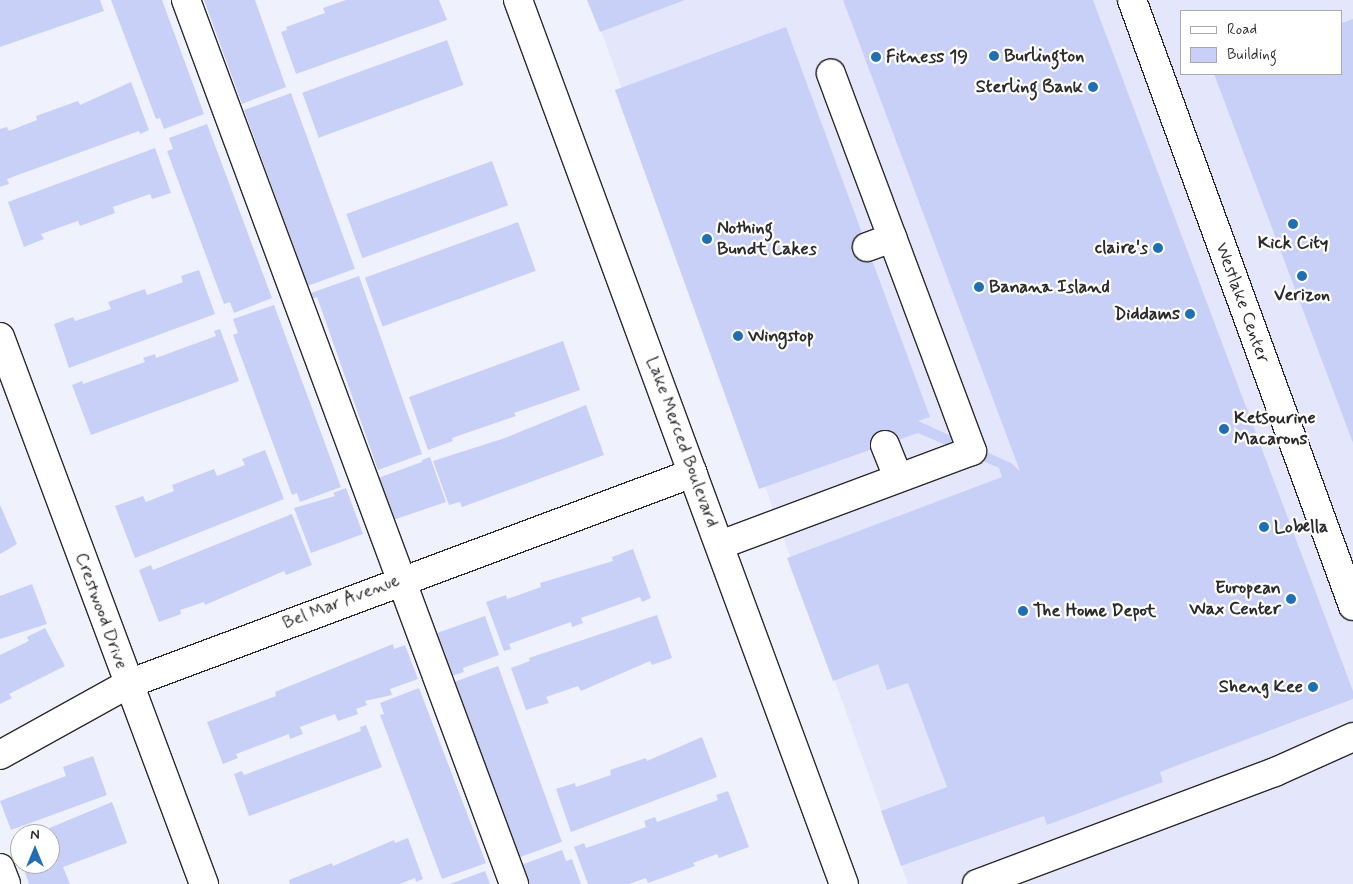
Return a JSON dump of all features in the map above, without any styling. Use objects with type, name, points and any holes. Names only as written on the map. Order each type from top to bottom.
[{"type":"street","points":[[186,0],[514,884]]},
{"type":"street","name":"Lake Merced Boulevard","points":[[518,0],[844,884]]},
{"type":"street","name":"Westlake Center","points":[[1132,0],[1353,606]]},
{"type":"street","points":[[720,545],[972,451],[880,242],[831,74]]},
{"type":"street","name":"Crestwood Drive","points":[[0,337],[204,884]]},
{"type":"street","points":[[886,445],[898,478]]},
{"type":"street","name":"Bel Mar Avenue","points":[[0,755],[128,684],[402,579],[693,473]]},
{"type":"street","points":[[977,884],[1275,772],[1353,737]]},
{"type":"street","points":[[0,868],[6,884]]},
{"type":"shaded area","points":[[590,0],[1353,0],[1353,884],[908,884]]},
{"type":"building","points":[[0,0],[100,0],[104,11],[0,47]]},
{"type":"building","points":[[111,0],[162,0],[204,114],[164,129],[160,118],[156,119]]},
{"type":"building","points":[[204,0],[255,0],[286,87],[242,104]]},
{"type":"building","points":[[346,0],[439,0],[447,20],[296,74],[281,32],[287,30],[286,27],[325,13],[323,8]]},
{"type":"building","points":[[587,0],[685,0],[600,32]]},
{"type":"building","points":[[843,0],[1093,0],[1353,691],[1353,699],[1160,772],[1163,782],[1047,825],[1044,816],[901,866],[881,811],[947,787],[908,683],[887,690],[878,664],[833,681],[787,558],[1002,477],[999,468],[918,433],[759,489],[615,90],[786,27],[930,417],[918,421],[1011,463],[1020,471]]},
{"type":"building","points":[[1353,19],[1353,443],[1214,75],[1343,75],[1343,23]]},
{"type":"building","points":[[447,40],[463,85],[319,138],[302,93]]},
{"type":"building","points":[[131,82],[149,130],[140,134],[139,131],[7,179],[9,184],[0,187],[0,129],[7,127],[9,131],[37,120],[36,116],[78,101],[80,105]]},
{"type":"building","points":[[291,93],[355,269],[308,286],[244,110]]},
{"type":"building","points":[[207,124],[272,298],[234,313],[230,302],[224,304],[167,151],[173,149],[169,138]]},
{"type":"building","points":[[155,148],[171,193],[152,199],[150,194],[113,207],[115,213],[80,226],[78,221],[41,234],[44,239],[24,247],[8,202]]},
{"type":"building","points":[[492,161],[508,205],[362,258],[346,214]]},
{"type":"building","points":[[518,222],[536,271],[383,327],[365,278]]},
{"type":"building","points":[[199,270],[215,314],[69,368],[54,324],[73,317],[75,321],[111,309],[108,302],[145,289],[147,295],[183,282],[181,276]]},
{"type":"building","points":[[359,276],[422,454],[378,470],[317,297],[313,299],[311,293]]},
{"type":"building","points":[[274,305],[341,487],[300,502],[297,493],[292,495],[233,335],[238,333],[233,319]]},
{"type":"building","points":[[220,329],[239,381],[91,435],[72,385],[82,381],[83,384],[145,362],[143,358],[155,354],[156,358],[216,336],[214,331]]},
{"type":"building","points":[[563,341],[580,390],[514,413],[516,416],[452,438],[453,441],[428,450],[409,397]]},
{"type":"building","points":[[586,405],[604,455],[462,507],[460,502],[449,505],[433,461],[505,438]]},
{"type":"building","points":[[265,450],[284,499],[135,558],[115,506],[143,496],[146,502],[174,491],[172,485],[214,469],[217,476],[245,465],[242,459]]},
{"type":"building","points":[[430,457],[446,502],[393,520],[378,478],[422,462],[422,460]]},
{"type":"building","points":[[346,488],[363,534],[311,553],[294,508],[335,496],[333,493]]},
{"type":"building","points":[[0,505],[17,544],[0,554]]},
{"type":"building","points":[[292,514],[312,565],[286,575],[284,571],[205,605],[204,602],[180,610],[181,614],[159,622],[139,570],[151,565],[153,570]]},
{"type":"building","points":[[633,549],[651,598],[642,602],[640,597],[581,618],[583,623],[572,627],[571,622],[509,644],[511,649],[504,651],[486,602],[506,595],[507,599],[541,587],[540,583],[613,561],[612,557]]},
{"type":"building","points":[[32,584],[47,624],[0,639],[0,596]]},
{"type":"building","points":[[657,615],[672,658],[652,665],[650,661],[581,691],[578,686],[546,697],[549,703],[526,710],[511,668],[530,661],[529,658]]},
{"type":"building","points":[[485,616],[499,655],[463,668],[464,672],[452,676],[437,633]]},
{"type":"building","points":[[45,628],[65,666],[9,694],[12,698],[0,704],[0,655],[29,641],[27,637]]},
{"type":"building","points":[[393,644],[394,649],[405,645],[418,679],[390,689],[392,695],[365,701],[367,705],[356,709],[358,714],[338,721],[335,714],[300,727],[303,734],[290,739],[289,734],[236,754],[238,758],[223,764],[207,722],[276,696],[275,692]]},
{"type":"building","points":[[498,666],[562,842],[519,857],[455,682]]},
{"type":"building","points":[[419,688],[486,863],[442,879],[380,715],[384,714],[380,703]]},
{"type":"building","points":[[366,725],[382,767],[249,816],[234,774],[242,771],[244,775],[361,731],[360,727]]},
{"type":"building","points":[[702,737],[717,777],[571,832],[556,789],[575,783],[576,787],[611,775],[610,770],[646,758],[647,761]]},
{"type":"building","points":[[93,756],[107,795],[27,824],[10,824],[10,827],[0,801],[66,776],[63,767]]},
{"type":"building","points":[[728,791],[749,847],[719,858],[717,854],[693,863],[695,866],[648,883],[646,878],[629,884],[588,884],[574,847],[584,843],[586,848],[646,827],[644,821],[655,817],[657,822],[718,800],[716,795]]},
{"type":"building","points":[[112,802],[127,843],[63,867],[70,884],[29,884],[26,874],[60,874],[59,824]]},
{"type":"building","points":[[408,838],[423,879],[416,882],[415,878],[400,884],[290,884],[289,880],[332,863],[333,866],[394,840],[395,843]]},
{"type":"building","points":[[562,850],[566,861],[572,859],[581,884],[527,884],[521,865]]},
{"type":"building","points":[[485,871],[490,884],[450,884]]},
{"type":"place","name":"Burlington","points":[[994,56]]},
{"type":"place","name":"Fitness 19","points":[[876,57]]},
{"type":"place","name":"Sterling Bank","points":[[1093,87]]},
{"type":"place","name":"Kick City","points":[[1293,224]]},
{"type":"place","name":"Nothing Bundt Cakes","points":[[707,239]]},
{"type":"place","name":"claire's","points":[[1158,248]]},
{"type":"place","name":"Verizon","points":[[1302,276]]},
{"type":"place","name":"Banana Island","points":[[979,287]]},
{"type":"place","name":"Diddams","points":[[1190,314]]},
{"type":"place","name":"Wingstop","points":[[738,336]]},
{"type":"place","name":"Ketsourine Macarons","points":[[1224,429]]},
{"type":"place","name":"Lobella","points":[[1264,527]]},
{"type":"place","name":"European Wax Center","points":[[1291,599]]},
{"type":"place","name":"The Home Depot","points":[[1023,611]]},
{"type":"place","name":"Sheng Kee","points":[[1313,687]]}]
